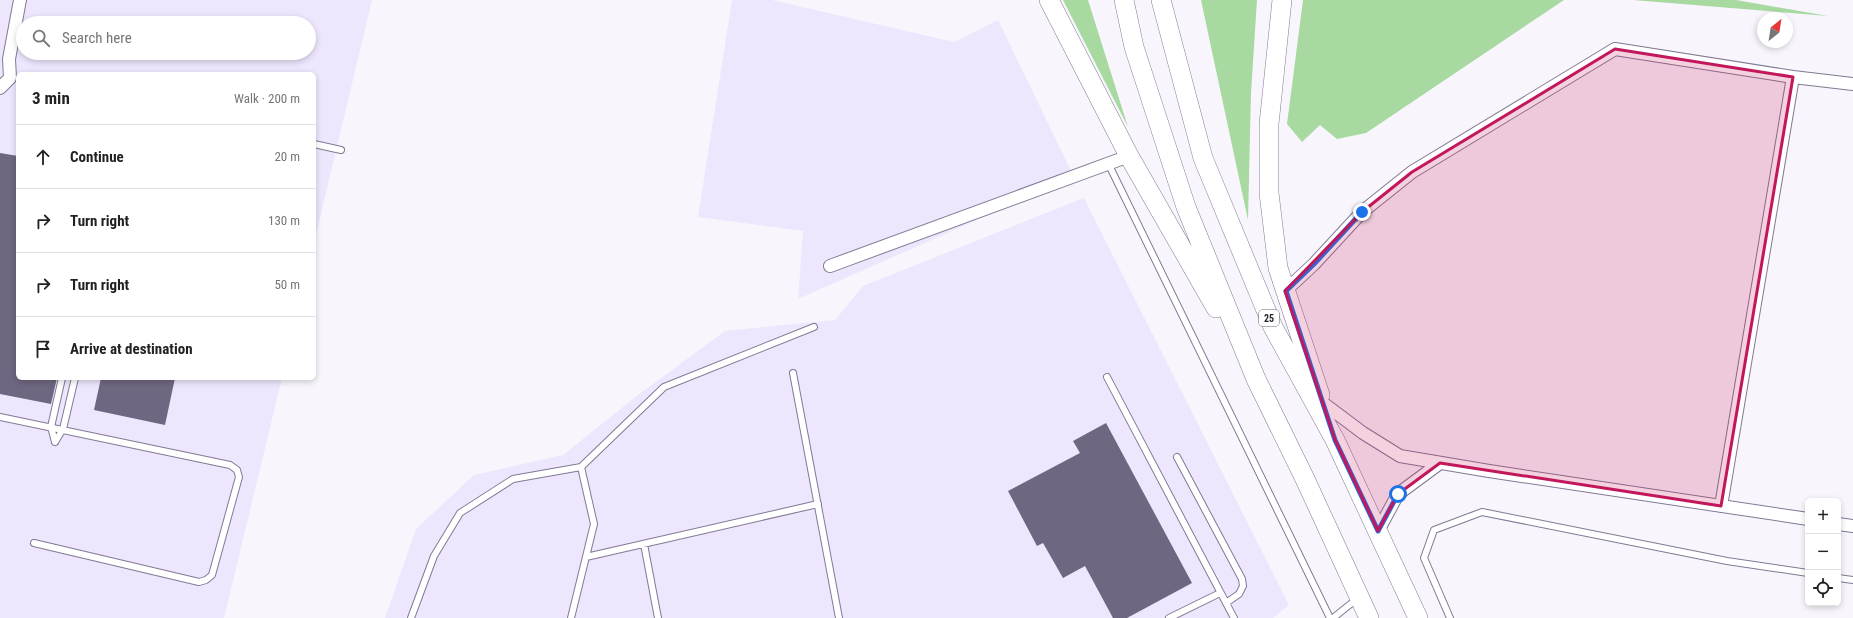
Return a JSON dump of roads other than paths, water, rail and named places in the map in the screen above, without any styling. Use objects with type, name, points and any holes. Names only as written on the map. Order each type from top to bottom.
[{"type":"main road","points":[[1049,0],[1130,156],[1256,379],[1305,479],[1369,618]]},
{"type":"main road","points":[[1124,0],[1134,47],[1186,207],[1256,379]]},
{"type":"main road","name":"25","points":[[1161,0],[1203,158],[1273,327],[1335,440],[1418,618]]},
{"type":"main road","points":[[1282,0],[1269,124],[1270,193],[1278,268],[1335,440]]},
{"type":"street","points":[[17,16],[20,0]]},
{"type":"street","points":[[0,88],[14,79],[9,59],[16,21]]},
{"type":"street","points":[[1286,291],[1314,264],[1362,212],[1412,172],[1615,49],[1793,77],[1853,84]]},
{"type":"street","points":[[1721,506],[1793,77]]},
{"type":"street","points":[[830,266],[1130,156]]},
{"type":"street","points":[[1323,403],[1363,433],[1400,456],[1805,519]]},
{"type":"street","points":[[1378,531],[1398,494],[1440,463]]},
{"type":"street","points":[[1841,524],[1853,526]]},
{"type":"lane","points":[[316,144],[341,150]]},
{"type":"lane","points":[[1108,164],[1332,618],[1359,597]]},
{"type":"lane","points":[[411,618],[434,556],[460,513],[512,479],[581,467],[664,387],[814,327]]},
{"type":"lane","points":[[793,373],[839,618]]},
{"type":"lane","points":[[1107,377],[1234,618]]},
{"type":"lane","points":[[62,380],[52,427],[55,442],[63,429],[75,380]]},
{"type":"lane","points":[[0,416],[230,465],[237,470],[239,477],[212,575],[206,580],[199,582],[34,543]]},
{"type":"lane","points":[[1177,457],[1242,579],[1244,586],[1239,594],[1226,603]]},
{"type":"lane","points":[[571,618],[594,524],[581,467]]},
{"type":"lane","points":[[586,557],[818,504]]},
{"type":"lane","points":[[1450,618],[1424,558],[1434,530],[1482,512],[1727,561],[1805,573]]},
{"type":"lane","points":[[644,544],[658,618]]},
{"type":"lane","points":[[1841,578],[1853,580]]},
{"type":"lane","points":[[1169,618],[1220,593]]}]
